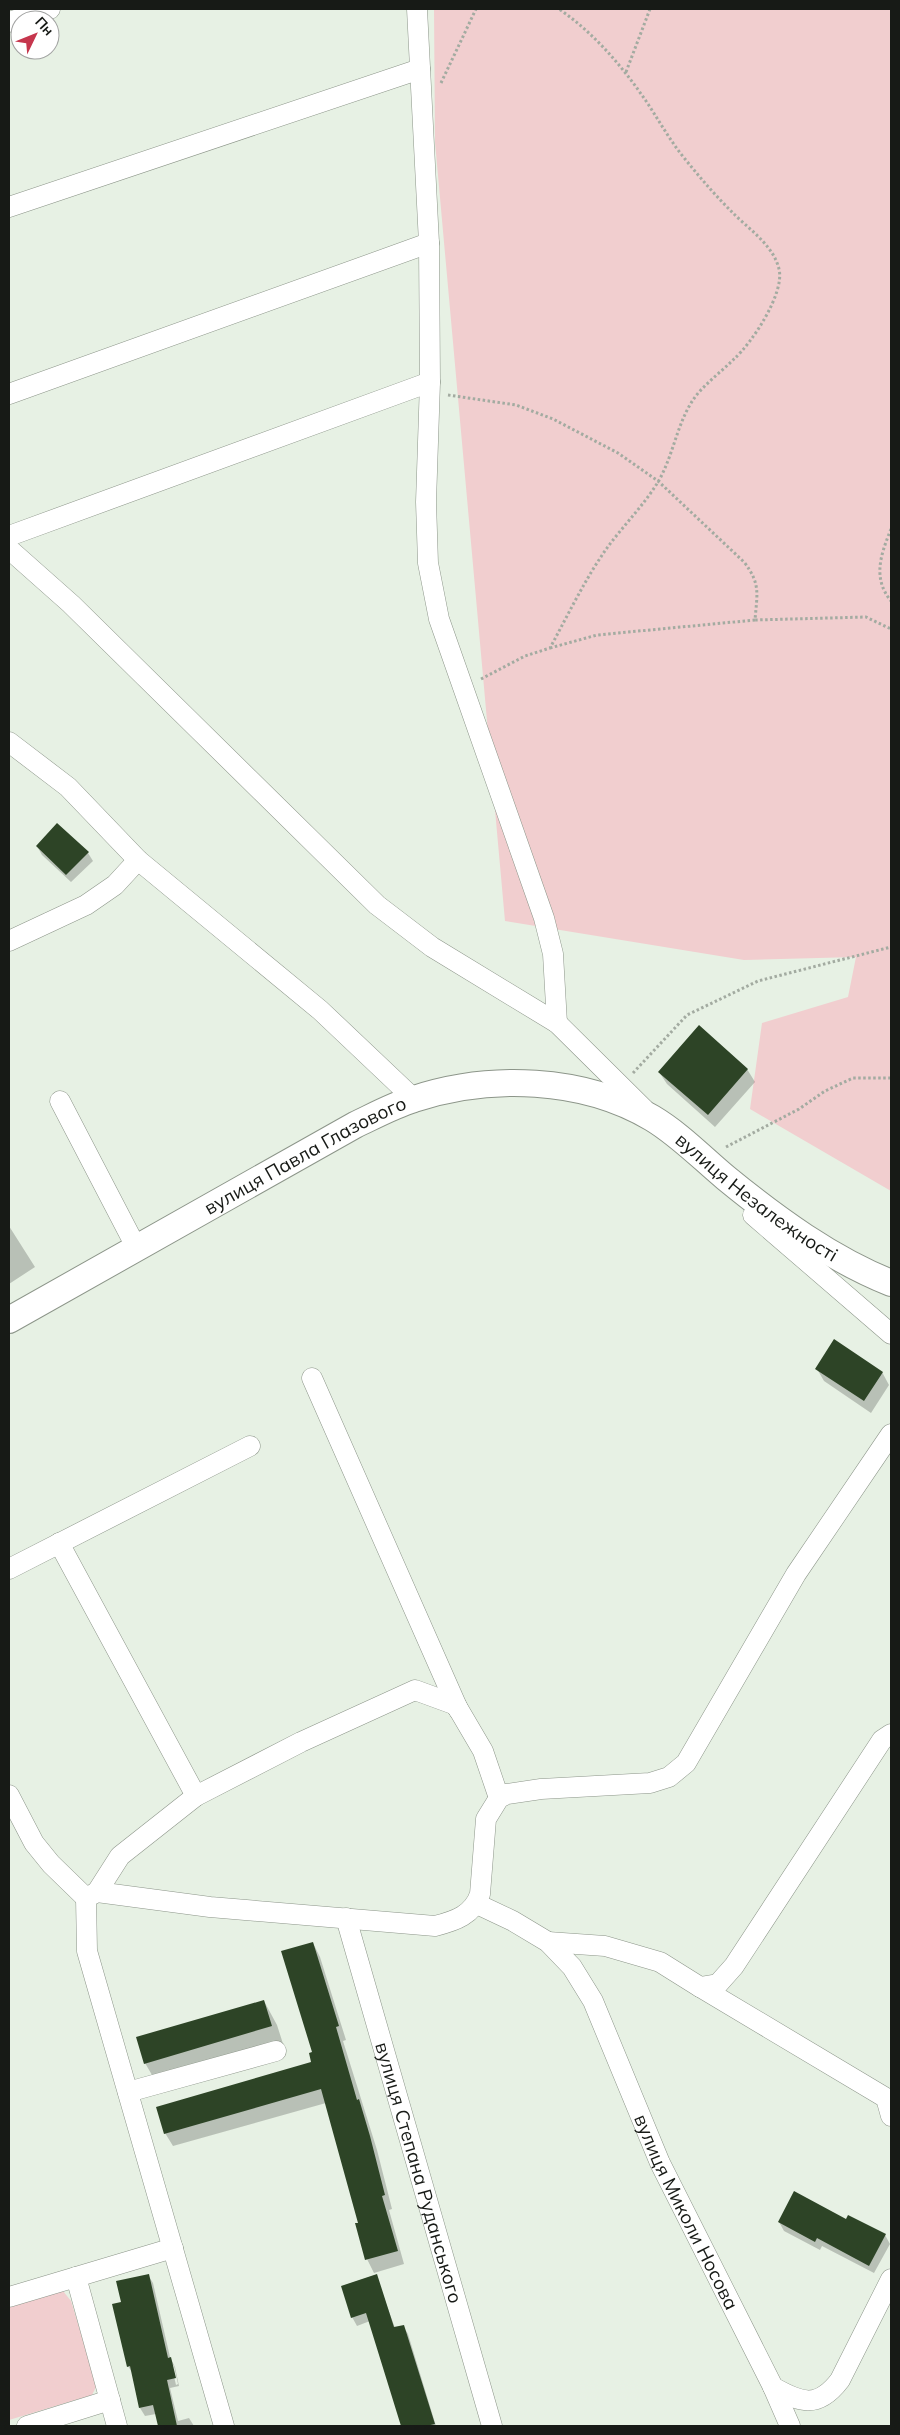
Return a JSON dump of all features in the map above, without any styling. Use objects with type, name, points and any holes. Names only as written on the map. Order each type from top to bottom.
[{"type":"main road","name":"вулиця Павла Глазового","points":[[9,1320],[136,1246],[355,1125],[414,1099],[464,1088],[527,1084],[623,1096]]},
{"type":"main road","name":"вулиця Незалежності","points":[[623,1096],[760,1206],[796,1231],[858,1268],[891,1283]]},
{"type":"street","points":[[9,22],[50,9]]},
{"type":"street","points":[[417,9],[428,243],[430,388],[426,502],[428,563],[440,619],[462,688],[544,918],[553,954],[557,1023]]},
{"type":"street","points":[[9,207],[420,69]]},
{"type":"street","points":[[9,394],[428,243]]},
{"type":"street","points":[[9,536],[430,388]]},
{"type":"street","points":[[9,548],[71,604],[377,905],[432,947],[557,1023],[623,1096]]},
{"type":"street","points":[[9,742],[68,787],[138,860],[320,1010],[414,1099]]},
{"type":"street","points":[[9,941],[86,905],[116,885],[138,860]]},
{"type":"street","points":[[60,1100],[136,1246]]},
{"type":"street","points":[[753,1215],[891,1334]]},
{"type":"street","points":[[312,1378],[458,1709]]},
{"type":"street","points":[[9,1795],[34,1843],[51,1864],[91,1895],[435,1926],[454,1922],[477,1904],[480,1894],[486,1819],[499,1798],[506,1794],[541,1789],[650,1783],[669,1777],[686,1763],[796,1574],[891,1434]]},
{"type":"street","points":[[9,1569],[250,1446]]},
{"type":"street","points":[[60,1543],[196,1796]]},
{"type":"street","points":[[224,2426],[87,1951],[91,1895],[120,1856],[196,1796],[301,1742],[415,1690],[456,1705],[483,1751],[499,1798]]},
{"type":"street","points":[[700,1987],[718,1984],[734,1966],[882,1740],[891,1734]]},
{"type":"street","name":"вулиця Миколи Носова","points":[[477,1904],[548,1942],[572,1967],[592,2001],[660,2163],[773,2387],[790,2426]]},
{"type":"street","name":"вулиця Степана Руданського","points":[[346,1918],[492,2426]]},
{"type":"street","points":[[548,1942],[605,1946],[660,1962],[886,2098],[891,2116]]},
{"type":"street","points":[[128,2092],[276,2051]]},
{"type":"street","points":[[9,2297],[173,2248]]},
{"type":"street","points":[[76,2277],[118,2426]]},
{"type":"street","points":[[773,2387],[796,2400],[813,2401],[830,2393],[840,2380],[891,2279]]},
{"type":"street","points":[[27,2426],[110,2400]]},
{"type":"path","points":[[440,87],[476,9]]},
{"type":"path","points":[[550,648],[575,600],[606,550],[658,481],[688,408],[711,379],[736,358],[763,319],[779,284],[779,269],[772,254],[760,239],[701,180],[670,140],[626,73],[598,40],[559,9]]},
{"type":"path","points":[[626,73],[650,9]]},
{"type":"path","points":[[430,388],[516,405],[553,420],[618,453],[658,481],[744,562],[754,575],[757,591],[755,620]]},
{"type":"path","points":[[891,529],[880,557],[882,590],[891,601]]},
{"type":"path","points":[[462,688],[525,656],[597,635],[755,620],[866,617],[891,629]]},
{"type":"path","points":[[623,1096],[687,1015],[758,981],[891,947]]},
{"type":"path","points":[[702,1158],[762,1129],[799,1109],[825,1091],[853,1078],[891,1078]]},
{"type":"shaded area","points":[[434,9],[891,9],[891,1191],[750,1109],[762,1023],[848,997],[856,957],[744,960],[505,921],[435,142]]},
{"type":"shaded area","points":[[63,2291],[71,2301],[97,2385],[92,2395],[9,2420],[9,2307]]},
{"type":"building","points":[[57,823],[89,852],[66,875],[36,846]]},
{"type":"building","points":[[699,1025],[748,1069],[708,1115],[658,1072]]},
{"type":"building","points":[[834,1339],[883,1372],[864,1401],[815,1369]]},
{"type":"building","points":[[313,1942],[339,2026],[336,2027],[357,2100],[359,2099],[370,2136],[385,2195],[382,2196],[398,2251],[365,2260],[355,2223],[358,2223],[321,2089],[164,2134],[156,2107],[311,2062],[309,2053],[312,2052],[281,1951]]},
{"type":"building","points":[[264,2000],[272,2026],[144,2064],[136,2037]]},
{"type":"building","points":[[794,2191],[846,2219],[848,2215],[886,2234],[869,2266],[817,2238],[815,2242],[778,2222]]},
{"type":"building","points":[[149,2274],[168,2358],[171,2357],[176,2378],[167,2380],[177,2426],[158,2426],[153,2405],[139,2408],[130,2366],[127,2367],[112,2304],[121,2302],[116,2281]]},
{"type":"building","points":[[377,2274],[394,2327],[404,2325],[435,2424],[401,2426],[366,2313],[351,2318],[341,2286]]}]
